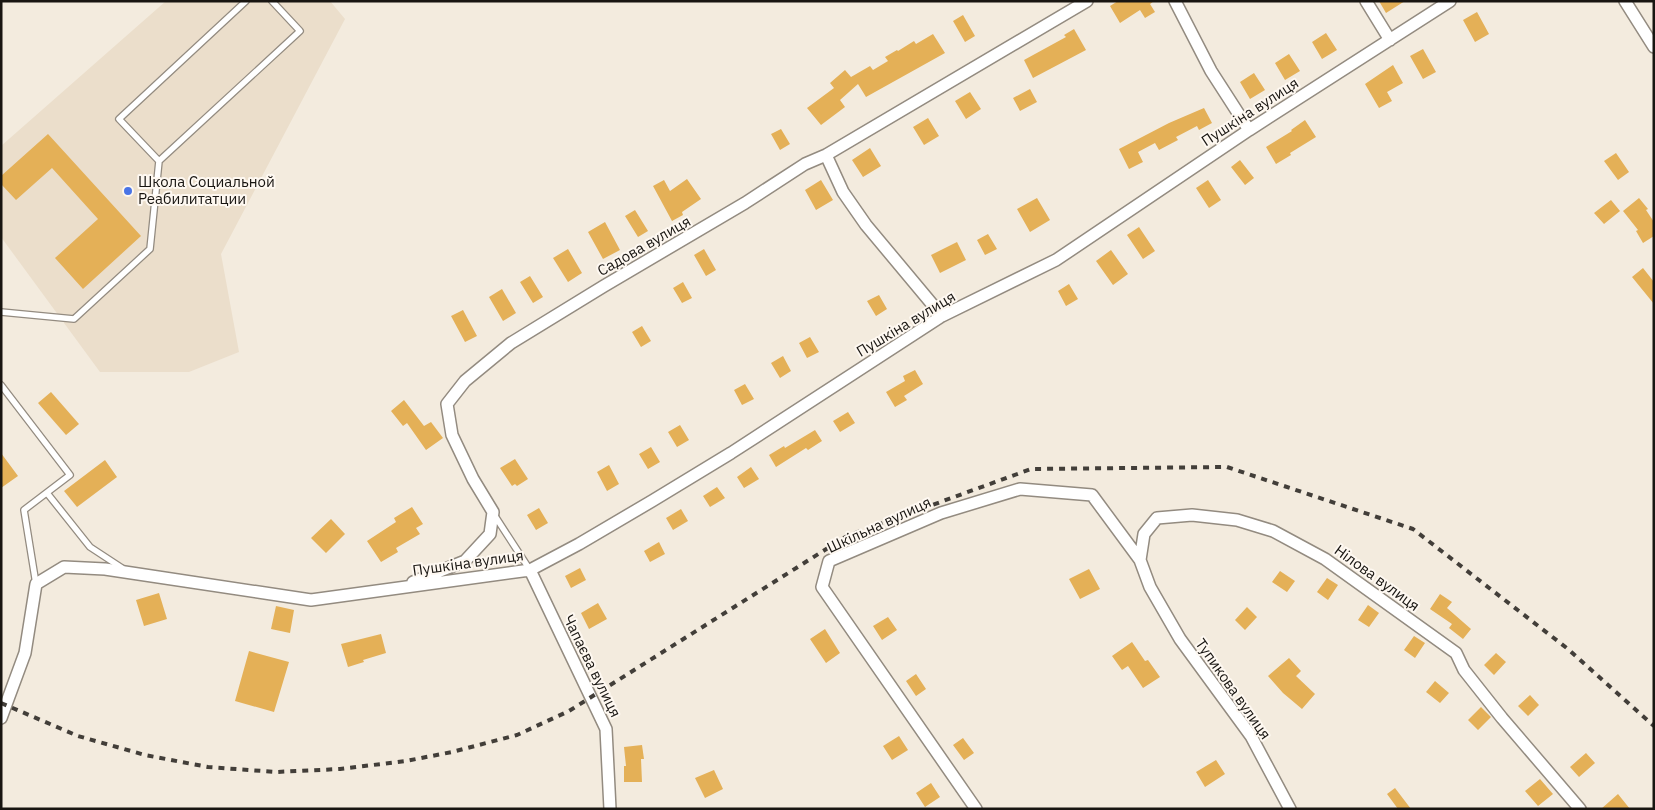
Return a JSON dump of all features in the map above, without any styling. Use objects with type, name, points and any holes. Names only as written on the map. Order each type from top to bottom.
[{"type":"street","name":"Садова вулиця","points":[[493,512],[473,479],[452,435],[447,404],[465,381],[511,343],[604,286],[745,204],[805,164],[826,155],[1087,1]]},
{"type":"street","points":[[1175,1],[1211,71],[1249,130]]},
{"type":"street","points":[[1366,1],[1390,40]]},
{"type":"street","name":"Пушкіна вулиця","points":[[36,584],[64,567],[105,569],[311,600],[530,570],[652,502],[942,316],[1056,260],[1249,130],[1450,1]]},
{"type":"street","points":[[1625,1],[1654,47]]},
{"type":"street","points":[[826,155],[844,192],[866,225],[942,316]]},
{"type":"street","name":"Шкільна вулиця","points":[[976,809],[822,587],[829,561],[940,513],[1020,489],[1092,495],[1140,560]]},
{"type":"street","points":[[394,589],[465,561],[490,534],[493,512]]},
{"type":"street","name":"Нілова вулиця","points":[[1150,587],[1140,560],[1144,534],[1157,518],[1192,515],[1237,520],[1273,531],[1325,559],[1456,653],[1464,670],[1502,718],[1580,809]]},
{"type":"street","name":"Чапаєва вулиця","points":[[530,570],[606,729],[610,809]]},
{"type":"street","points":[[1,718],[25,652],[36,584]]},
{"type":"street","name":"Тупикова вулиця","points":[[1150,587],[1180,639],[1251,736],[1290,809]]},
{"type":"lane","points":[[159,161],[119,118],[246,1]]},
{"type":"lane","points":[[1,312],[74,319],[150,249],[159,161],[300,31],[272,1]]},
{"type":"lane","points":[[1,385],[70,475],[24,510],[36,584]]},
{"type":"lane","points":[[47,493],[90,547],[128,572]]},
{"type":"lane","points":[[493,512],[530,570]]},
{"type":"shaded area","name":"Школа Социальной Реабилитатции","points":[[166,1],[330,1],[345,19],[221,254],[239,352],[189,372],[100,372],[1,237],[1,146]]},
{"type":"building","points":[[1118,1],[1154,1],[1150,4],[1155,12],[1145,18],[1140,10],[1120,23],[1110,6]]},
{"type":"building","points":[[1379,1],[1405,1],[1386,13]]},
{"type":"building","points":[[1477,12],[1489,34],[1475,42],[1463,20]]},
{"type":"building","points":[[963,15],[975,36],[965,42],[953,21]]},
{"type":"building","points":[[1074,29],[1086,50],[1033,78],[1024,60],[1066,37],[1064,35]]},
{"type":"building","points":[[1326,33],[1337,50],[1322,59],[1312,42]]},
{"type":"building","points":[[933,34],[945,53],[866,97],[858,84],[840,100],[845,107],[821,125],[807,108],[834,88],[830,83],[845,70],[851,77],[870,66],[873,70],[888,61],[885,57],[914,41],[916,44]]},
{"type":"building","points":[[1423,49],[1436,72],[1423,79],[1410,56]]},
{"type":"building","points":[[1289,54],[1300,71],[1285,80],[1275,63]]},
{"type":"building","points":[[1393,65],[1403,83],[1387,92],[1392,101],[1379,108],[1365,84]]},
{"type":"building","points":[[1254,73],[1265,90],[1250,99],[1240,82]]},
{"type":"building","points":[[1030,89],[1037,102],[1020,111],[1013,98]]},
{"type":"building","points":[[970,92],[981,109],[966,119],[955,101]]},
{"type":"building","points":[[1204,108],[1212,123],[1199,130],[1197,126],[1176,137],[1178,140],[1159,150],[1155,143],[1138,152],[1143,162],[1129,169],[1119,149],[1169,123]]},
{"type":"building","points":[[928,118],[939,136],[924,145],[913,127]]},
{"type":"building","points":[[1305,120],[1316,137],[1276,164],[1266,147],[1292,131]]},
{"type":"building","points":[[781,129],[790,144],[780,150],[771,134]]},
{"type":"building","points":[[48,134],[141,236],[83,289],[55,258],[98,219],[52,168],[16,200],[1,184],[1,176]]},
{"type":"building","points":[[870,148],[881,166],[863,177],[852,160]]},
{"type":"building","points":[[1616,153],[1629,172],[1618,180],[1604,161]]},
{"type":"building","points":[[1240,160],[1254,178],[1245,185],[1231,167]]},
{"type":"building","points":[[687,179],[701,199],[682,212],[683,215],[672,221],[653,186],[664,180],[670,191]]},
{"type":"building","points":[[821,180],[833,200],[816,210],[805,190]]},
{"type":"building","points":[[1208,180],[1221,200],[1209,208],[1196,188]]},
{"type":"building","points":[[1037,198],[1050,220],[1030,232],[1017,209]]},
{"type":"building","points":[[1639,198],[1648,209],[1646,210],[1654,222],[1654,236],[1643,243],[1636,231],[1638,230],[1623,211]]},
{"type":"building","points":[[1611,200],[1620,211],[1604,224],[1594,213]]},
{"type":"building","points":[[635,210],[648,231],[638,237],[625,216]]},
{"type":"building","points":[[605,222],[620,250],[603,259],[588,232]]},
{"type":"building","points":[[1139,227],[1155,251],[1143,259],[1127,235]]},
{"type":"building","points":[[988,234],[997,249],[985,255],[977,240]]},
{"type":"building","points":[[957,242],[966,260],[940,273],[931,255]]},
{"type":"building","points":[[568,249],[582,273],[568,282],[553,258]]},
{"type":"building","points":[[704,249],[716,270],[706,276],[694,255]]},
{"type":"building","points":[[1111,250],[1128,274],[1113,285],[1096,261]]},
{"type":"building","points":[[1643,268],[1654,282],[1654,304],[1632,277]]},
{"type":"building","points":[[530,276],[543,297],[533,303],[520,282]]},
{"type":"building","points":[[683,282],[692,298],[682,303],[673,288]]},
{"type":"building","points":[[1069,284],[1078,299],[1066,306],[1058,291]]},
{"type":"building","points":[[502,289],[516,313],[503,321],[489,297]]},
{"type":"building","points":[[879,295],[887,309],[876,316],[867,301]]},
{"type":"building","points":[[463,310],[477,336],[465,342],[451,316]]},
{"type":"building","points":[[642,326],[651,341],[641,347],[632,332]]},
{"type":"building","points":[[810,337],[819,352],[807,358],[799,343]]},
{"type":"building","points":[[783,356],[791,371],[780,378],[771,363]]},
{"type":"building","points":[[915,370],[923,384],[904,396],[907,400],[895,407],[886,392],[905,381],[903,376]]},
{"type":"building","points":[[745,384],[754,399],[742,405],[734,390]]},
{"type":"building","points":[[51,392],[79,424],[66,435],[38,403]]},
{"type":"building","points":[[404,400],[424,426],[431,422],[443,438],[426,450],[407,423],[403,426],[391,411]]},
{"type":"building","points":[[848,412],[855,423],[840,432],[833,421]]},
{"type":"building","points":[[680,425],[689,440],[677,447],[668,432]]},
{"type":"building","points":[[815,430],[822,441],[808,450],[806,448],[776,467],[769,455]]},
{"type":"building","points":[[651,447],[660,462],[648,469],[639,454]]},
{"type":"building","points":[[1,453],[18,476],[1,488]]},
{"type":"building","points":[[515,459],[528,479],[517,486],[515,484],[512,486],[500,468]]},
{"type":"building","points":[[105,460],[117,477],[77,507],[64,491]]},
{"type":"building","points":[[609,465],[619,484],[607,491],[597,472]]},
{"type":"building","points":[[751,467],[759,479],[744,488],[737,477]]},
{"type":"building","points":[[717,487],[725,498],[710,507],[703,496]]},
{"type":"building","points":[[412,507],[423,524],[416,528],[420,534],[396,548],[398,552],[381,562],[367,541],[396,522],[394,518]]},
{"type":"building","points":[[539,508],[548,523],[536,530],[527,515]]},
{"type":"building","points":[[681,509],[688,521],[673,530],[666,518]]},
{"type":"building","points":[[331,519],[345,534],[326,553],[311,538]]},
{"type":"building","points":[[659,542],[665,554],[650,562],[644,551]]},
{"type":"building","points":[[580,568],[586,580],[571,588],[565,576]]},
{"type":"building","points":[[1089,569],[1100,589],[1080,599],[1069,579]]},
{"type":"building","points":[[1280,571],[1295,581],[1287,592],[1272,582]]},
{"type":"building","points":[[1327,578],[1338,585],[1328,600],[1317,592]]},
{"type":"building","points":[[159,593],[167,619],[144,626],[136,600]]},
{"type":"building","points":[[1440,594],[1452,602],[1447,608],[1471,629],[1463,639],[1449,628],[1452,624],[1430,609]]},
{"type":"building","points":[[598,603],[607,619],[589,629],[581,613]]},
{"type":"building","points":[[1368,605],[1379,613],[1369,627],[1358,620]]},
{"type":"building","points":[[276,606],[294,610],[290,633],[271,629]]},
{"type":"building","points":[[1247,607],[1257,617],[1245,630],[1235,620]]},
{"type":"building","points":[[888,617],[897,630],[882,640],[873,626]]},
{"type":"building","points":[[825,629],[840,653],[826,663],[810,639]]},
{"type":"building","points":[[381,634],[386,653],[348,667],[341,644]]},
{"type":"building","points":[[1414,636],[1425,643],[1415,658],[1404,650]]},
{"type":"building","points":[[1132,642],[1145,661],[1148,660],[1160,677],[1143,688],[1128,666],[1122,670],[1112,656]]},
{"type":"building","points":[[249,651],[289,662],[274,712],[235,701]]},
{"type":"building","points":[[1496,653],[1506,662],[1494,675],[1484,665]]},
{"type":"building","points":[[1289,658],[1301,671],[1296,676],[1315,694],[1302,709],[1283,693],[1268,676]]},
{"type":"building","points":[[916,674],[926,689],[916,696],[906,681]]},
{"type":"building","points":[[1435,681],[1449,693],[1440,703],[1426,692]]},
{"type":"building","points":[[1530,695],[1539,705],[1528,716],[1518,706]]},
{"type":"building","points":[[1481,707],[1491,717],[1478,730],[1468,720]]},
{"type":"building","points":[[899,736],[908,750],[892,760],[883,746]]},
{"type":"building","points":[[963,738],[974,753],[964,760],[953,745]]},
{"type":"building","points":[[642,745],[644,759],[641,759],[642,782],[624,782],[624,766],[626,766],[624,747]]},
{"type":"building","points":[[1586,753],[1595,763],[1579,777],[1570,767]]},
{"type":"building","points":[[1216,760],[1225,774],[1205,787],[1196,772]]},
{"type":"building","points":[[714,770],[723,789],[705,798],[695,778]]},
{"type":"building","points":[[1540,779],[1553,794],[1538,806],[1525,791]]},
{"type":"building","points":[[931,783],[940,797],[925,807],[916,793]]},
{"type":"building","points":[[1395,788],[1411,809],[1398,809],[1387,794]]},
{"type":"building","points":[[1618,794],[1630,809],[1601,809]]},
{"type":"railway","points":[[1,703],[78,736],[145,755],[208,767],[276,772],[340,769],[406,761],[452,752],[517,735],[569,711],[847,536],[1031,469],[1227,467],[1413,529],[1568,649],[1654,726]]},
{"type":"place","name":"Школа Социальной Реабилитатции","points":[[128,191]]}]
